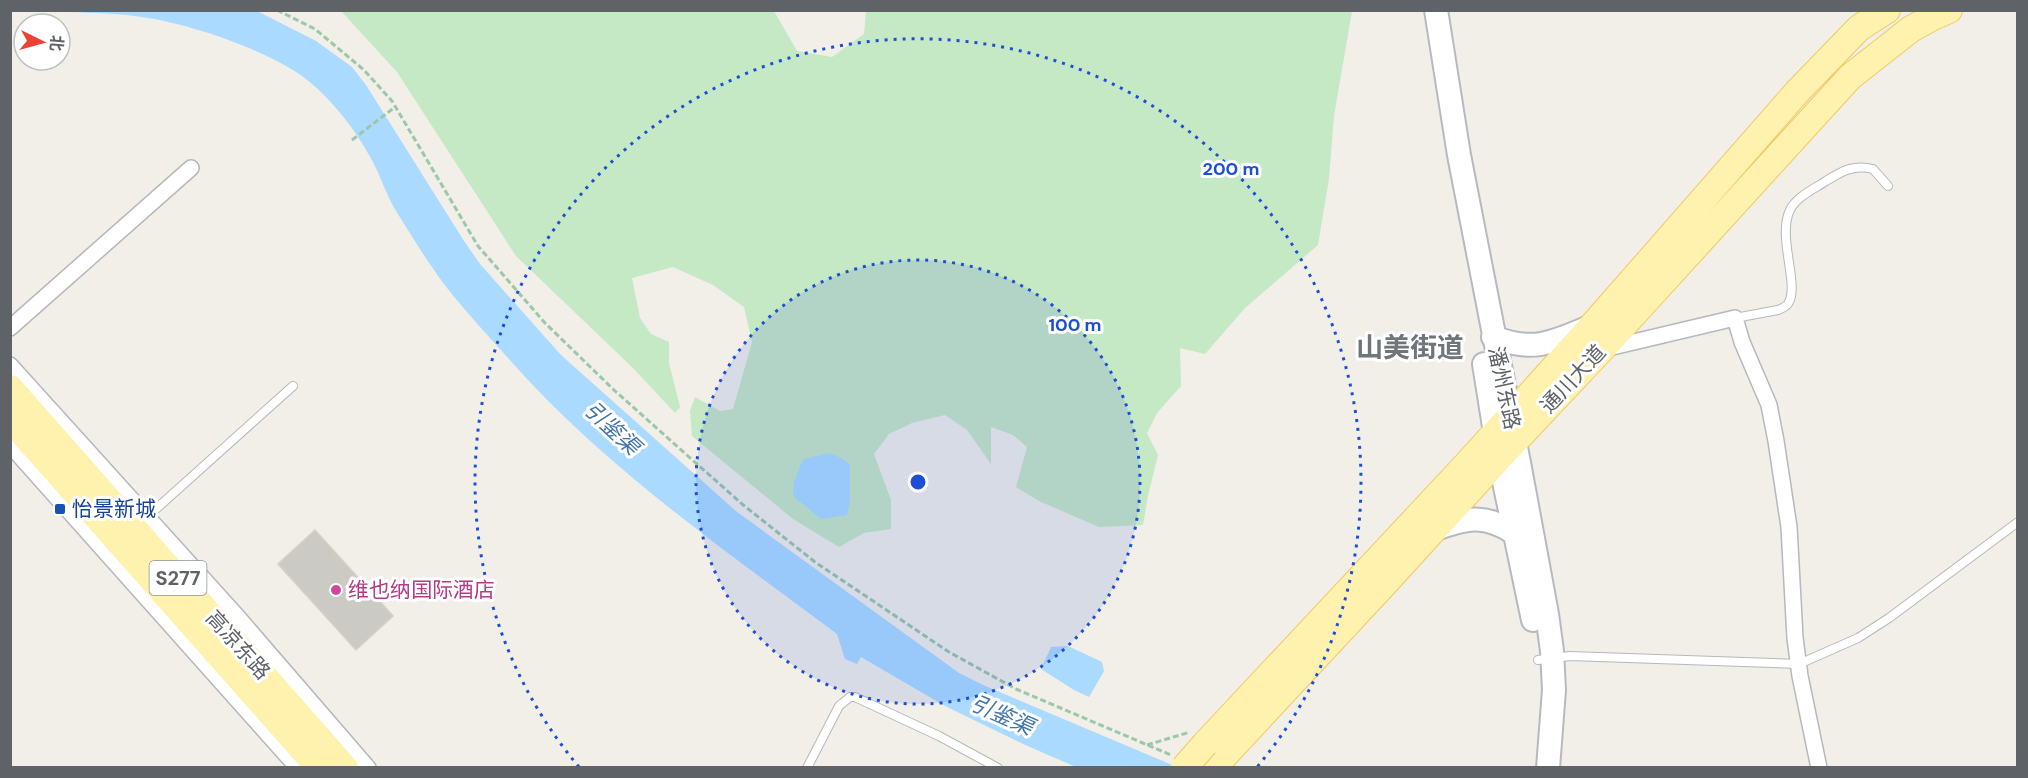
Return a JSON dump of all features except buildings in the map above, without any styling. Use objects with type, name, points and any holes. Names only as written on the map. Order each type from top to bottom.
[{"type":"main road","name":"潘州东路","points":[[1424,10],[1438,126],[1481,348],[1538,560],[1545,659],[1533,768]]},
{"type":"main road","name":"潘州东路","points":[[1436,10],[1459,155],[1493,337],[1514,533],[1553,700],[1548,768]]},
{"type":"main road","name":"通川大道","points":[[1210,749],[1505,437],[1602,349],[1626,304],[1798,91],[1858,21],[1887,10]]},
{"type":"main road","name":"通川大道","points":[[1180,763],[1210,749],[1434,530],[1592,326],[1626,304],[1850,78],[1911,29],[1949,10]]},
{"type":"main road","points":[[1493,337],[1510,343],[1535,345],[1592,326]]},
{"type":"main road","name":"高凉东路","points":[[10,388],[141,523],[345,768]]},
{"type":"main road","name":"高凉东路","points":[[10,419],[62,491],[142,582],[216,663],[319,768]]},
{"type":"main road","points":[[1434,530],[1456,521],[1473,518],[1488,520],[1514,533]]},
{"type":"street","points":[[10,328],[191,168]]},
{"type":"street","points":[[1602,349],[1735,318],[1742,342],[1769,405],[1776,441],[1789,527],[1795,638],[1819,768]]},
{"type":"street","points":[[10,365],[141,523],[236,615],[368,768]]},
{"type":"street","points":[[10,445],[62,491]]},
{"type":"street","points":[[216,663],[298,768]]},
{"type":"lane","points":[[1735,318],[1778,310],[1784,308],[1789,302],[1791,288],[1786,230],[1788,216],[1795,202],[1842,171],[1856,166],[1873,169],[1888,186]]},
{"type":"lane","points":[[141,523],[293,386]]},
{"type":"lane","points":[[1545,659],[1570,656],[1678,658],[1799,664],[1858,638],[1889,618],[2018,522]]},
{"type":"lane","points":[[807,768],[839,706],[850,697],[855,697],[939,736],[998,768]]},
{"type":"path","points":[[277,10],[315,28],[364,70],[395,107],[478,246],[537,314],[615,391],[742,504],[815,562],[949,652],[1016,689],[1147,745],[1180,763]]},
{"type":"path","points":[[352,140],[395,107]]},
{"type":"path","points":[[1147,745],[1210,749]]},
{"type":"green space","points":[[338,11],[774,11],[797,51],[832,57],[864,34],[866,11],[1352,11],[1334,116],[1329,179],[1318,245],[1245,308],[1205,354],[1180,348],[1181,386],[1157,413],[1147,433],[1158,455],[1143,525],[1099,527],[1039,501],[1016,487],[1027,447],[1013,435],[991,427],[991,464],[967,430],[945,415],[912,423],[889,434],[874,454],[891,500],[891,529],[864,533],[839,547],[793,519],[692,436],[690,411],[695,397],[720,411],[733,409],[752,342],[744,307],[713,285],[673,267],[632,278],[640,318],[651,334],[669,342],[669,363],[680,407],[675,413],[633,368],[516,256],[397,72],[342,12]]},
{"type":"water","name":"引鉴渠","points":[[12,11],[257,11],[316,41],[352,67],[366,85],[480,264],[561,355],[737,512],[959,673],[1177,767],[1076,767],[945,706],[861,657],[857,664],[845,659],[837,634],[665,505],[583,435],[545,397],[479,326],[444,283],[396,211],[373,162],[356,134],[325,95],[300,74],[243,46],[179,24],[145,17]]},
{"type":"water","points":[[830,453],[850,465],[850,501],[847,515],[821,519],[793,496],[794,482],[803,459]]},
{"type":"water","points":[[1068,646],[1102,662],[1104,671],[1089,697],[1041,669],[1051,647]]},
{"type":"place","name":"怡景新城","points":[[60,509]]},
{"type":"place","name":"维也纳国际酒店","points":[[336,590]]},
{"type":"district","name":"山美街道","points":[[1410,347]]}]
